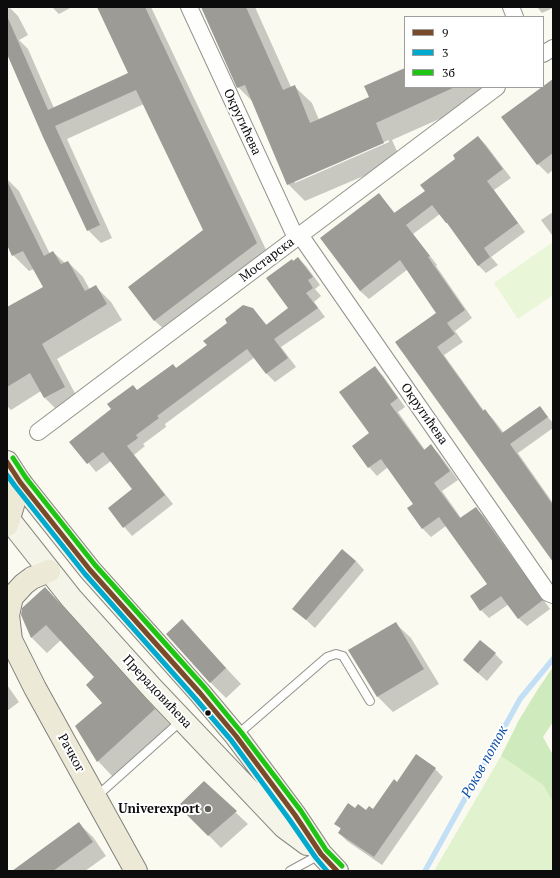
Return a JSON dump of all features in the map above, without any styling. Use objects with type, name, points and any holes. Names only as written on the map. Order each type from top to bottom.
[{"type":"main road","points":[[7,520],[13,476]]},
{"type":"main road","name":"Прерадовићева","points":[[13,476],[90,570],[200,693],[236,736],[295,815],[321,854],[337,871]]},
{"type":"main road","name":"Прерадовићева","points":[[7,520],[71,598],[146,682],[284,827],[321,854]]},
{"type":"main road","points":[[9,634],[12,597],[17,590],[32,578],[49,571]]},
{"type":"main road","name":"Рачког","points":[[9,634],[35,688],[136,871]]},
{"type":"street","name":"Округићева","points":[[189,7],[298,237],[551,594]]},
{"type":"street","points":[[544,53],[553,48]]},
{"type":"street","name":"Мостарска","points":[[38,432],[496,88]]},
{"type":"lane","points":[[236,736],[327,657],[336,654],[343,656],[370,701]]},
{"type":"lane","points":[[96,797],[182,719]]},
{"type":"lane","points":[[290,871],[321,854]]},
{"type":"green space","points":[[553,242],[553,295],[518,319],[494,283]]},
{"type":"green space","points":[[553,667],[553,722],[543,737],[553,755],[553,802],[543,785],[501,756],[519,720]]},
{"type":"green space","points":[[501,756],[543,785],[553,802],[553,871],[434,871]]},
{"type":"building","points":[[97,7],[145,7],[257,243],[154,321],[128,287],[203,230],[136,90],[55,126],[100,225],[87,231],[43,137],[7,54],[7,16],[48,110],[128,73]]},
{"type":"building","points":[[201,7],[246,7],[283,90],[295,85],[310,123],[369,97],[364,86],[404,68],[404,88],[453,88],[376,123],[384,143],[287,185],[245,85],[237,88]]},
{"type":"building","points":[[553,79],[553,153],[537,165],[501,117],[541,88],[544,88],[544,86]]},
{"type":"building","points":[[478,136],[503,169],[487,181],[518,223],[484,248],[490,257],[478,266],[432,205],[406,225],[430,256],[428,257],[465,310],[447,323],[455,334],[437,347],[483,411],[485,409],[502,433],[540,406],[548,417],[510,444],[553,505],[553,562],[395,342],[436,313],[400,260],[360,291],[320,238],[379,193],[394,213],[425,191],[420,185],[455,159],[453,155]]},
{"type":"building","points":[[7,181],[44,256],[53,251],[61,264],[68,261],[85,291],[96,285],[107,304],[42,344],[65,387],[44,398],[30,373],[7,387],[7,307],[43,287],[23,251],[12,256],[7,245]]},
{"type":"building","points":[[298,257],[313,277],[308,280],[313,288],[306,293],[318,308],[274,339],[288,358],[266,374],[247,349],[157,416],[159,418],[136,435],[138,438],[127,446],[165,495],[123,528],[108,508],[132,489],[103,452],[87,464],[69,442],[111,409],[107,404],[133,385],[137,390],[173,364],[176,368],[207,345],[203,341],[227,323],[225,319],[243,305],[253,308],[266,325],[288,308],[266,278],[292,259],[293,261]]},
{"type":"building","points":[[375,366],[398,398],[390,404],[424,450],[431,444],[450,471],[434,483],[460,518],[476,507],[543,600],[518,619],[501,596],[480,611],[470,596],[487,584],[439,517],[422,529],[407,508],[413,504],[381,459],[368,468],[352,446],[369,433],[339,392]]},
{"type":"building","points":[[342,549],[356,561],[306,620],[292,609]]},
{"type":"building","points":[[45,587],[155,709],[97,762],[75,726],[102,703],[86,685],[94,677],[46,625],[31,638],[21,615],[22,608]]},
{"type":"building","points":[[182,619],[226,668],[210,683],[166,634]]},
{"type":"building","points":[[396,622],[424,669],[377,697],[348,650]]},
{"type":"building","points":[[480,640],[496,653],[478,673],[463,660]]},
{"type":"building","points":[[416,754],[436,768],[374,857],[338,833],[341,828],[334,824],[348,803],[355,808],[358,804],[366,810],[369,806],[373,809],[394,779],[397,782]]},
{"type":"building","name":"Univerexport","points":[[204,781],[237,811],[208,836],[178,806]]},
{"type":"building","points":[[79,822],[93,842],[53,871],[12,871]]},
{"type":"waterway","name":"Роков поток","points":[[425,871],[520,699],[553,659]]},
{"type":"transit line","name":"3б","points":[[13,458],[26,478],[95,565],[205,688],[241,732],[301,811],[326,850],[342,866]]},
{"type":"transit line","name":"9","points":[[7,462],[20,482],[90,570],[200,693],[236,736],[295,815],[321,854],[337,871]]},
{"type":"transit line","name":"3","points":[[7,475],[85,574],[231,740],[327,871]]},
{"type":"place","name":"Univerexport","points":[[208,809]]}]
